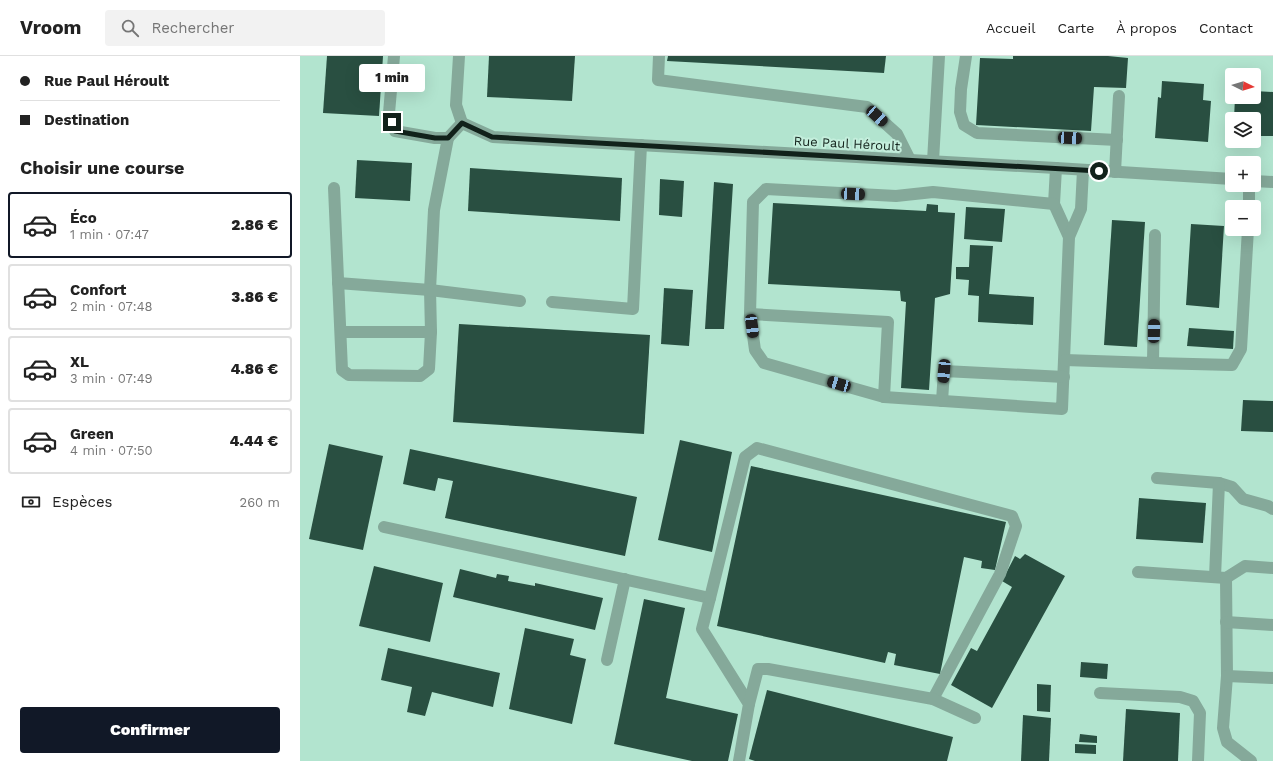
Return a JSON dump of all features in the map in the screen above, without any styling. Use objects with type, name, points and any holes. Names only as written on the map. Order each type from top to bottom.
[{"type":"street","points":[[394,56],[389,113],[395,131],[435,138],[448,138]]},
{"type":"street","points":[[334,188],[342,370],[348,375],[420,376],[430,369],[430,290],[434,210],[448,138],[462,123],[456,105],[459,56]]},
{"type":"street","points":[[659,56],[658,80],[867,107],[897,134],[910,160]]},
{"type":"street","points":[[933,161],[939,56]]},
{"type":"street","points":[[966,56],[961,89],[960,112],[964,125],[977,133],[1117,140]]},
{"type":"street","points":[[1115,172],[1119,96]]},
{"type":"street","name":"Rue Paul Héroult","points":[[462,123],[492,137],[1225,179]]},
{"type":"street","points":[[552,302],[633,309],[640,145]]},
{"type":"street","points":[[1056,168],[1054,204],[1069,237]]},
{"type":"street","points":[[1054,204],[933,192],[896,196],[766,189],[753,202],[750,314],[755,350],[764,363],[884,397],[1062,409],[1069,237],[1081,208],[1083,170]]},
{"type":"street","points":[[1261,181],[1273,182]]},
{"type":"street","points":[[1153,363],[1155,235]]},
{"type":"street","points":[[1065,360],[1232,365],[1241,349],[1248,236]]},
{"type":"street","points":[[338,283],[430,290],[520,301]]},
{"type":"street","points":[[750,314],[888,322],[884,397]]},
{"type":"street","points":[[341,332],[431,332]]},
{"type":"street","points":[[942,401],[944,371],[1064,377]]},
{"type":"street","points":[[749,704],[702,629],[745,457],[757,448],[1012,516],[1016,526],[1000,574],[933,699]]},
{"type":"street","points":[[1157,478],[1219,483],[1232,487],[1243,499],[1268,506],[1273,509]]},
{"type":"street","points":[[1219,483],[1220,578],[1226,622],[1227,676],[1224,728],[1227,742],[1251,761]]},
{"type":"street","points":[[384,527],[710,598]]},
{"type":"street","points":[[1138,572],[1220,578],[1245,566],[1273,568]]},
{"type":"street","points":[[607,660],[625,579]]},
{"type":"street","points":[[1226,622],[1273,625]]},
{"type":"street","points":[[739,761],[749,704],[758,669],[768,669],[933,699],[975,718]]},
{"type":"street","points":[[1227,676],[1273,678]]},
{"type":"street","points":[[1100,693],[1180,697],[1193,701],[1200,713],[1198,761]]},
{"type":"shaded area","points":[[300,56],[1273,56],[1273,761],[300,761]]},
{"type":"building","points":[[327,56],[383,56],[379,116],[323,113]]},
{"type":"building","points":[[489,56],[575,56],[572,101],[487,97]]},
{"type":"building","points":[[668,56],[886,56],[884,73],[667,61]]},
{"type":"building","points":[[1013,56],[1108,56],[1128,58],[1126,88],[1094,87],[1091,131],[976,125],[980,58],[1013,59]]},
{"type":"building","points":[[1162,81],[1204,84],[1203,100],[1211,101],[1208,142],[1155,138],[1158,97],[1161,98]]},
{"type":"building","points":[[1261,91],[1273,92],[1273,136],[1261,136],[1261,112],[1234,112],[1235,104],[1261,104]]},
{"type":"building","points":[[357,160],[412,163],[410,201],[355,198]]},
{"type":"building","points":[[470,168],[622,178],[620,221],[468,211]]},
{"type":"building","points":[[660,179],[684,181],[682,217],[659,215]]},
{"type":"building","points":[[714,182],[733,184],[724,329],[705,329]]},
{"type":"building","points":[[773,203],[926,211],[927,204],[938,205],[938,212],[955,213],[950,294],[935,298],[929,390],[901,388],[906,302],[901,301],[900,291],[768,284]]},
{"type":"building","points":[[966,207],[1005,209],[1002,242],[964,239]]},
{"type":"building","points":[[1112,220],[1145,222],[1137,347],[1104,345]]},
{"type":"building","points":[[1191,224],[1224,226],[1219,308],[1186,305]]},
{"type":"building","points":[[970,245],[993,246],[989,294],[1034,297],[1033,325],[978,322],[979,296],[968,295],[969,280],[956,279],[956,267],[969,267]]},
{"type":"building","points":[[664,288],[693,290],[689,346],[661,344]]},
{"type":"building","points":[[459,324],[650,335],[644,434],[453,422]]},
{"type":"building","points":[[1189,328],[1234,331],[1233,349],[1187,346]]},
{"type":"building","points":[[1243,400],[1273,401],[1273,432],[1241,431]]},
{"type":"building","points":[[680,440],[732,452],[712,552],[658,540]]},
{"type":"building","points":[[329,444],[383,456],[363,550],[309,539]]},
{"type":"building","points":[[410,449],[637,497],[625,556],[445,518],[453,481],[438,478],[435,491],[403,484]]},
{"type":"building","points":[[751,466],[1006,522],[995,570],[981,568],[982,561],[964,557],[940,674],[894,665],[896,654],[888,652],[885,663],[717,626]]},
{"type":"building","points":[[1139,498],[1206,503],[1203,543],[1136,539]]},
{"type":"building","points":[[1025,554],[1065,576],[992,708],[951,685],[971,648],[977,651],[1012,587],[1002,581],[1015,556],[1020,559]]},
{"type":"building","points":[[374,566],[443,583],[430,642],[359,626]]},
{"type":"building","points":[[460,569],[496,578],[497,574],[509,576],[508,581],[535,586],[535,583],[603,598],[595,630],[453,597]]},
{"type":"building","points":[[644,599],[685,608],[666,698],[738,714],[728,761],[692,761],[614,744]]},
{"type":"building","points":[[525,628],[574,639],[570,655],[586,659],[572,724],[509,709]]},
{"type":"building","points":[[388,648],[500,673],[493,707],[432,692],[425,716],[407,712],[412,687],[381,680]]},
{"type":"building","points":[[1081,662],[1108,664],[1107,679],[1080,677]]},
{"type":"building","points":[[1037,684],[1051,685],[1050,712],[1037,711]]},
{"type":"building","points":[[767,690],[953,737],[947,761],[755,761],[749,759]]},
{"type":"building","points":[[1126,709],[1180,713],[1178,761],[1123,761]]},
{"type":"building","points":[[1023,715],[1051,718],[1049,761],[1021,761]]},
{"type":"building","points":[[1080,734],[1097,736],[1097,743],[1079,742]]},
{"type":"building","points":[[1075,744],[1096,745],[1096,754],[1075,753]]},
{"type":"route","points":[[392,122],[395,131],[435,138],[448,138],[462,123],[492,137],[1099,171]]}]
